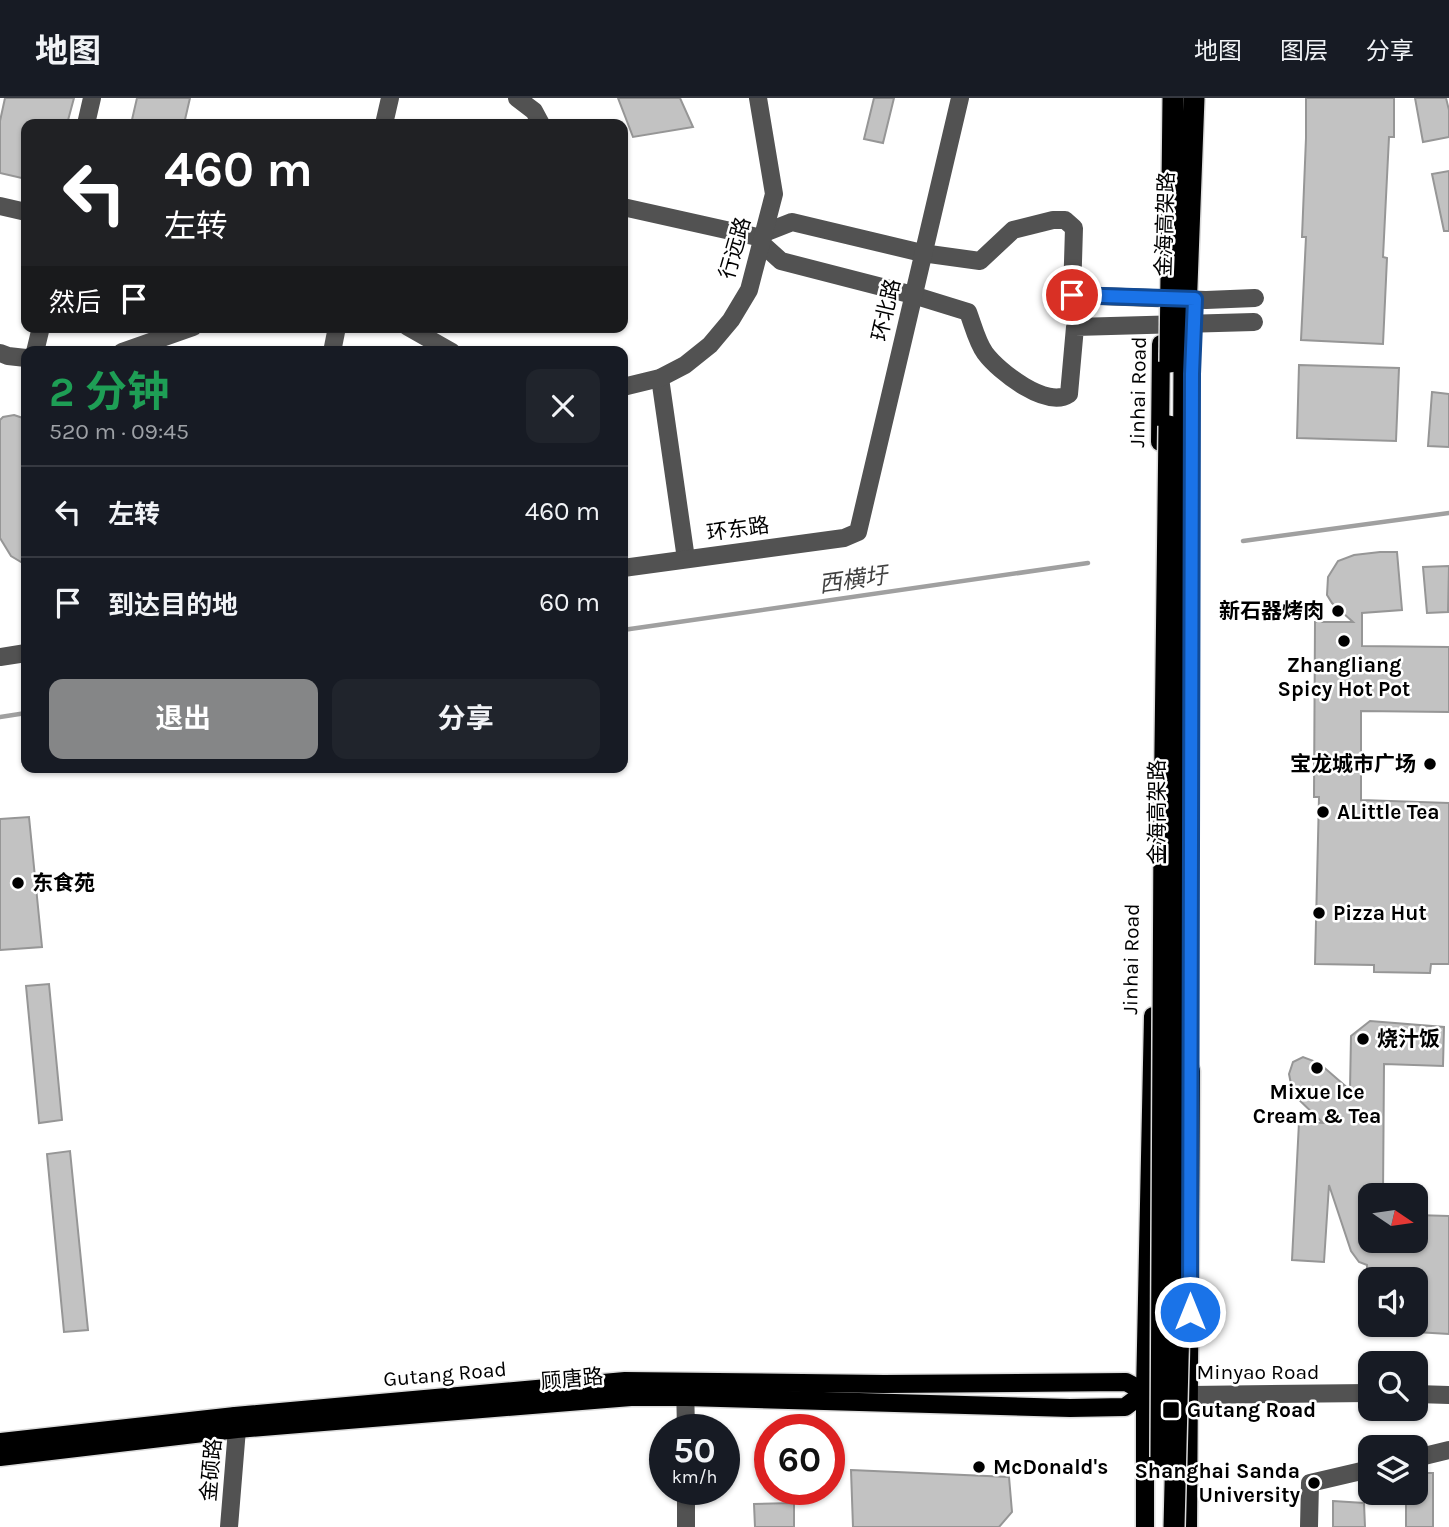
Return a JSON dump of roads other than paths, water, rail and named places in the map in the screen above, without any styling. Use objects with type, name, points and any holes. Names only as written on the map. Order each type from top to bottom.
[{"type":"highway","name":"金海高架路","points":[[1161,1527],[1164,827],[1173,98]]},
{"type":"highway","name":"金海高架路","points":[[1174,1527],[1179,1320],[1184,366],[1194,98]]},
{"type":"main road","name":"Jinhai Road","points":[[1145,1527],[1161,348],[1167,98]]},
{"type":"main road","points":[[1188,1527],[1194,325],[1201,98]]},
{"type":"main road","name":"Gutang Road","points":[[0,1442],[236,1423],[625,1381],[685,1389],[1126,1382],[1145,1392]]},
{"type":"main road","points":[[685,1389],[1070,1408],[1125,1407],[1145,1392]]},
{"type":"main road","name":"Minyao Road","points":[[1145,1392],[1190,1395]]},
{"type":"main road","points":[[0,1457],[236,1423]]},
{"type":"street","points":[[87,119],[92,98]]},
{"type":"street","points":[[385,119],[390,98]]},
{"type":"street","points":[[517,98],[534,111],[538,119]]},
{"type":"street","name":"行远路","points":[[628,386],[660,378],[685,365],[710,345],[731,320],[749,290],[774,194],[758,98]]},
{"type":"street","name":"环北路","points":[[858,532],[960,98]]},
{"type":"street","points":[[0,206],[21,211]]},
{"type":"street","points":[[628,208],[762,238],[781,261],[968,312],[984,352],[1007,376],[1051,399],[1062,399],[1069,394],[1075,327],[1254,322]]},
{"type":"street","points":[[762,238],[792,222],[922,253],[980,261],[1013,230],[1053,220],[1065,220],[1074,228],[1072,295],[1255,298]]},
{"type":"street","points":[[139,346],[176,333]]},
{"type":"street","points":[[419,333],[441,346]]},
{"type":"street","points":[[0,353],[21,357]]},
{"type":"street","points":[[660,378],[686,559]]},
{"type":"street","name":"环东路","points":[[628,567],[844,538],[858,532]]},
{"type":"street","points":[[0,657],[21,654]]},
{"type":"street","points":[[685,1389],[686,1414]]},
{"type":"street","name":"Minyao Road","points":[[1190,1395],[1358,1393]]},
{"type":"street","points":[[1428,1394],[1449,1395]]},
{"type":"street","name":"金硕路","points":[[229,1527],[236,1423]]},
{"type":"street","points":[[1428,1455],[1449,1450]]},
{"type":"street","points":[[1309,1527],[1310,1483],[1358,1472]]},
{"type":"street","points":[[685,1527],[686,1505]]},
{"type":"waterway","points":[[1243,541],[1449,513]]},
{"type":"waterway","name":"西横圩","points":[[628,629],[1088,563]]},
{"type":"waterway","name":"西横圩","points":[[0,717],[21,714]]},
{"type":"place","name":"新石器烤肉","points":[[1338,611]]},
{"type":"place","name":"Zhangliang Spicy Hot Pot","points":[[1344,641]]},
{"type":"place","name":"宝龙城市广场","points":[[1430,764]]},
{"type":"place","name":"ALittle Tea","points":[[1323,812]]},
{"type":"place","name":"东食苑","points":[[18,883]]},
{"type":"place","name":"Pizza Hut","points":[[1319,913]]},
{"type":"place","name":"烧汁饭","points":[[1363,1039]]},
{"type":"place","name":"Mixue Ice Cream & Tea","points":[[1317,1068]]},
{"type":"place","name":"Gutang Road","points":[[1171,1410]]},
{"type":"place","name":"McDonald's","points":[[979,1467]]},
{"type":"place","name":"Shanghai Sanda University","points":[[1314,1483]]}]
